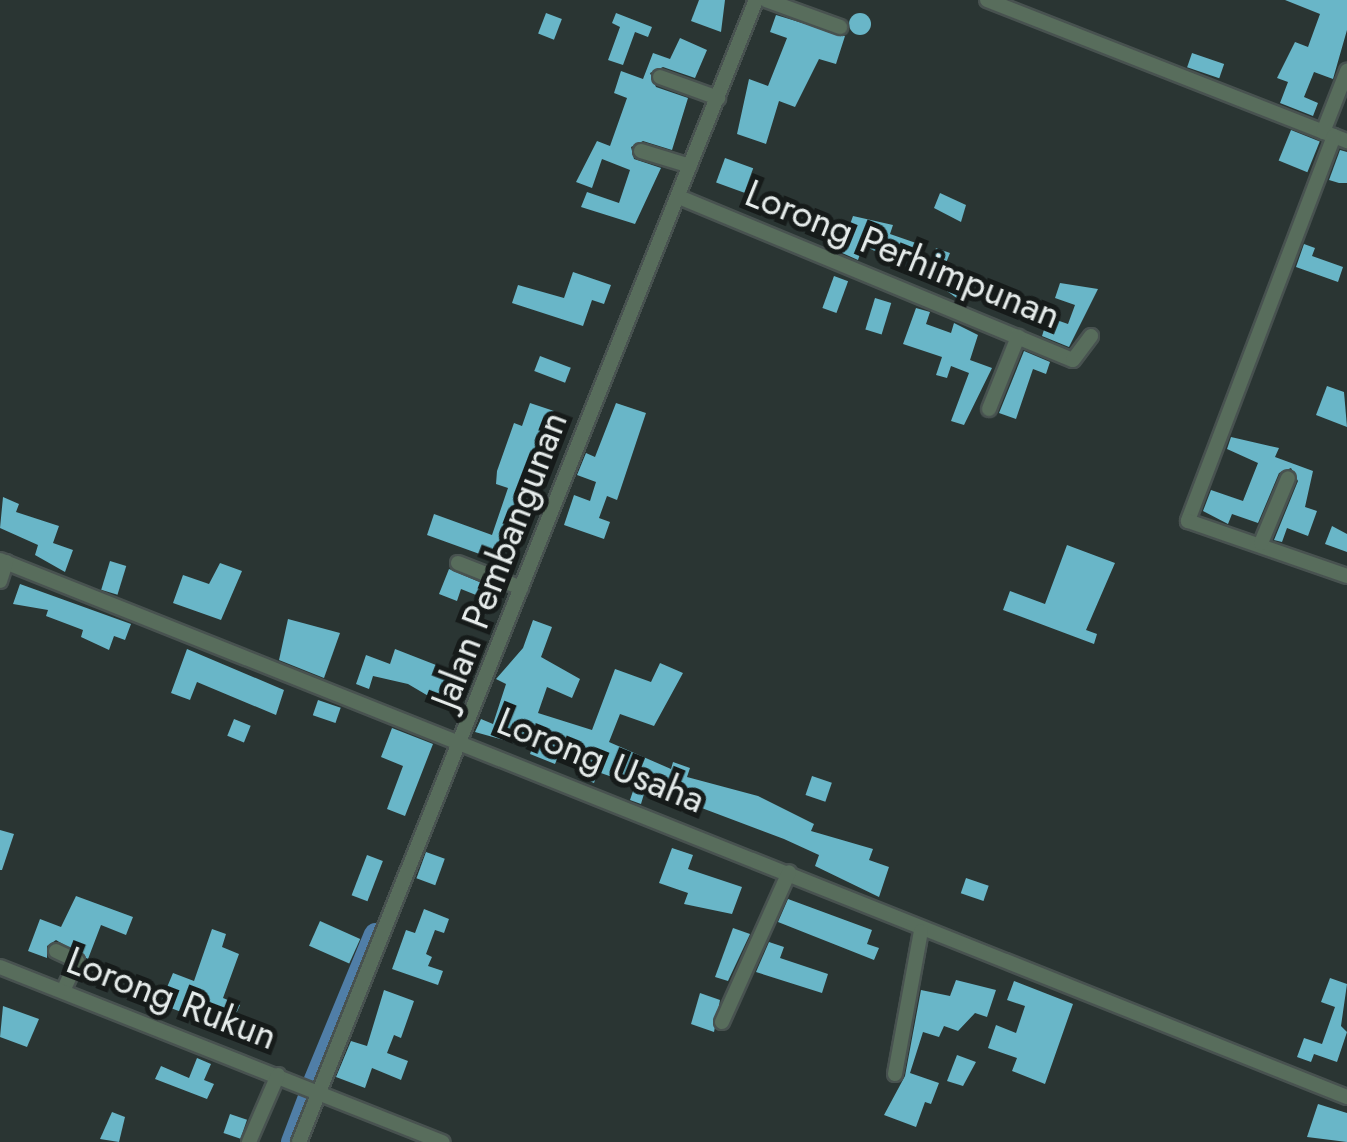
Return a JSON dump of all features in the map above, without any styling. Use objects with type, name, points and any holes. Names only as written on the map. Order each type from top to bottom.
[{"type":"street","name":"Jalan Pembangunan","points":[[299,1142],[464,740],[756,0]]},
{"type":"street","points":[[766,0],[840,27]]},
{"type":"street","points":[[987,0],[1335,136]]},
{"type":"street","points":[[1347,71],[1335,136],[1188,521],[1261,543],[1347,576]]},
{"type":"street","points":[[660,77],[718,98]]},
{"type":"street","points":[[642,151],[690,166]]},
{"type":"street","name":"Lorong Perhimpunan","points":[[678,197],[1076,360],[1091,336]]},
{"type":"street","points":[[989,409],[1018,336]]},
{"type":"street","points":[[1261,543],[1288,478]]},
{"type":"street","points":[[0,581],[3,561]]},
{"type":"street","name":"Lorong Usaha","points":[[3,561],[464,740],[789,872],[921,931],[1012,962],[1347,1097]]},
{"type":"street","points":[[458,563],[522,588]]},
{"type":"street","points":[[722,1022],[789,872]]},
{"type":"street","points":[[895,1074],[921,931]]},
{"type":"street","points":[[56,951],[77,963],[63,991]]},
{"type":"street","name":"Lorong Rukun","points":[[0,967],[320,1090],[443,1142]]},
{"type":"street","points":[[249,1142],[278,1075]]},
{"type":"building","points":[[699,0],[725,0],[721,32],[691,21]]},
{"type":"building","points":[[1285,0],[1347,0],[1347,30],[1333,79],[1314,72],[1304,97],[1318,103],[1313,116],[1280,103],[1288,82],[1277,78],[1295,42],[1308,47],[1320,14]]},
{"type":"building","points":[[546,13],[562,19],[554,40],[538,34]]},
{"type":"building","points":[[616,13],[652,27],[648,37],[635,32],[623,65],[608,60],[620,27],[612,23]]},
{"type":"building","points":[[860,13],[868,16],[868,32],[860,35],[852,32],[849,24],[852,16]]},
{"type":"building","points":[[776,15],[845,36],[836,64],[819,59],[795,107],[779,101],[766,144],[737,134],[749,79],[768,86],[787,38],[770,32]]},
{"type":"building","points":[[680,38],[707,50],[695,78],[663,67],[650,73],[656,87],[688,98],[672,150],[643,141],[631,147],[634,159],[661,168],[635,224],[581,207],[587,192],[619,203],[630,170],[602,159],[592,188],[576,182],[597,141],[610,146],[627,98],[614,93],[621,71],[643,79],[653,53],[670,59]]},
{"type":"building","points":[[1192,53],[1224,64],[1219,78],[1187,67]]},
{"type":"building","points":[[1291,130],[1320,142],[1307,172],[1279,161]]},
{"type":"building","points":[[1340,150],[1347,152],[1347,183],[1329,180]]},
{"type":"building","points":[[725,158],[753,168],[744,193],[716,182]]},
{"type":"building","points":[[940,193],[966,205],[961,222],[934,208]]},
{"type":"building","points":[[853,216],[893,225],[890,234],[916,243],[908,268],[863,245],[858,260],[840,252]]},
{"type":"building","points":[[1304,244],[1315,248],[1312,256],[1343,267],[1338,282],[1296,267]]},
{"type":"building","points":[[936,248],[950,253],[944,268],[973,281],[965,304],[926,276]]},
{"type":"building","points":[[573,272],[611,285],[604,304],[592,300],[583,326],[512,303],[518,285],[564,298]]},
{"type":"building","points":[[834,276],[848,281],[836,313],[822,308]]},
{"type":"building","points":[[1060,283],[1098,289],[1069,347],[1042,336],[1048,317],[1068,324],[1075,305],[1055,298]]},
{"type":"building","points":[[875,298],[891,303],[882,335],[865,330]]},
{"type":"building","points":[[916,308],[930,312],[926,324],[951,333],[954,323],[978,335],[970,360],[992,368],[964,425],[951,421],[969,373],[951,366],[947,378],[936,375],[942,357],[903,344]]},
{"type":"building","points":[[1024,351],[1050,362],[1046,374],[1033,369],[1016,419],[999,413]]},
{"type":"building","points":[[540,356],[571,368],[565,383],[534,371]]},
{"type":"building","points":[[1327,386],[1344,392],[1347,427],[1316,415]]},
{"type":"building","points":[[530,403],[554,411],[544,440],[560,445],[554,462],[536,456],[518,528],[499,561],[427,535],[434,514],[492,535],[508,488],[496,484],[497,471],[514,423],[522,426]]},
{"type":"building","points":[[616,403],[646,413],[617,500],[607,496],[599,518],[610,522],[604,539],[564,525],[574,495],[590,501],[596,482],[577,475],[586,453],[595,457]]},
{"type":"building","points":[[1231,437],[1279,448],[1275,457],[1313,471],[1305,507],[1317,511],[1308,536],[1287,528],[1282,542],[1274,540],[1298,481],[1291,468],[1279,473],[1258,523],[1232,514],[1228,524],[1203,511],[1211,490],[1243,501],[1258,463],[1227,449]]},
{"type":"building","points":[[3,497],[19,504],[16,512],[59,526],[53,543],[73,550],[65,572],[35,555],[38,545],[0,528]]},
{"type":"building","points":[[1332,526],[1347,534],[1347,552],[1325,544]]},
{"type":"building","points":[[1067,545],[1115,563],[1086,630],[1097,634],[1094,644],[1003,610],[1010,591],[1045,604]]},
{"type":"building","points":[[110,561],[126,566],[117,595],[101,590]]},
{"type":"building","points":[[220,563],[242,571],[221,620],[173,603],[183,575],[209,584]]},
{"type":"building","points":[[449,569],[498,590],[496,596],[478,589],[476,595],[461,589],[457,601],[439,594]]},
{"type":"building","points":[[20,584],[131,624],[125,640],[114,636],[109,650],[81,637],[83,630],[46,616],[48,610],[13,604]]},
{"type":"building","points":[[288,619],[340,633],[324,678],[279,660]]},
{"type":"building","points":[[533,620],[552,627],[541,657],[580,679],[572,698],[547,687],[538,713],[592,730],[615,669],[651,682],[660,663],[683,673],[654,726],[620,714],[609,742],[671,769],[673,762],[690,768],[687,777],[758,796],[814,824],[811,831],[873,849],[869,860],[889,867],[879,897],[815,866],[819,855],[784,839],[646,787],[641,804],[630,800],[635,785],[598,772],[594,783],[577,776],[584,758],[561,750],[555,764],[530,754],[532,748],[475,732],[481,719],[493,724],[506,684],[496,679],[523,648]]},
{"type":"building","points":[[187,649],[284,690],[276,715],[197,682],[190,700],[171,693]]},
{"type":"building","points":[[395,649],[454,672],[442,704],[408,684],[373,676],[369,689],[356,684],[366,655],[390,664]]},
{"type":"building","points":[[318,700],[341,708],[335,723],[313,715]]},
{"type":"building","points":[[234,719],[251,726],[244,742],[227,736]]},
{"type":"building","points":[[392,728],[433,744],[405,816],[387,809],[403,766],[381,757]]},
{"type":"building","points":[[812,776],[832,783],[825,802],[805,795]]},
{"type":"building","points":[[0,830],[14,834],[2,870],[0,870]]},
{"type":"building","points":[[672,848],[693,855],[688,869],[742,887],[732,914],[684,904],[688,893],[659,883]]},
{"type":"building","points":[[426,852],[445,859],[435,885],[416,878]]},
{"type":"building","points":[[367,855],[383,861],[367,901],[352,895]]},
{"type":"building","points":[[966,878],[989,886],[983,901],[961,893]]},
{"type":"building","points":[[76,896],[133,917],[126,935],[101,925],[88,959],[56,940],[47,946],[47,958],[28,951],[40,919],[61,927]]},
{"type":"building","points":[[788,899],[872,930],[867,944],[879,948],[874,960],[778,922]]},
{"type":"building","points":[[424,909],[449,919],[444,933],[435,930],[426,954],[432,957],[428,966],[443,971],[438,985],[392,969],[406,930],[415,933]]},
{"type":"building","points":[[320,921],[360,939],[349,964],[309,946]]},
{"type":"building","points":[[733,928],[750,934],[728,981],[715,977]]},
{"type":"building","points":[[212,929],[226,934],[222,947],[239,954],[223,998],[240,1005],[228,1032],[197,1025],[200,1019],[160,1004],[173,973],[194,981]]},
{"type":"building","points":[[769,942],[784,947],[780,958],[828,974],[822,993],[756,972]]},
{"type":"building","points":[[1330,978],[1347,984],[1341,1026],[1347,1032],[1337,1062],[1314,1054],[1311,1062],[1297,1057],[1304,1038],[1322,1044],[1335,1007],[1321,1002]]},
{"type":"building","points":[[956,980],[996,990],[987,1017],[975,1013],[958,1031],[944,1026],[939,1037],[923,1032],[910,1073],[939,1083],[931,1104],[925,1102],[916,1127],[884,1115],[905,1076],[921,990],[950,996]]},
{"type":"building","points":[[1014,981],[1073,1004],[1045,1084],[1012,1071],[1017,1058],[988,1048],[996,1025],[1016,1033],[1025,1006],[1007,1000]]},
{"type":"building","points":[[384,990],[414,1001],[401,1038],[394,1035],[387,1053],[408,1061],[401,1080],[372,1068],[365,1088],[336,1077],[351,1041],[367,1046]]},
{"type":"building","points":[[700,993],[720,1000],[714,1032],[691,1024]]},
{"type":"building","points":[[3,1006],[39,1019],[27,1047],[0,1037]]},
{"type":"building","points":[[957,1055],[976,1062],[963,1086],[947,1081]]},
{"type":"building","points":[[197,1058],[211,1064],[204,1080],[214,1084],[207,1099],[155,1079],[161,1066],[189,1078]]},
{"type":"building","points":[[1318,1104],[1347,1113],[1347,1142],[1307,1137]]},
{"type":"building","points":[[112,1112],[125,1117],[119,1142],[100,1139]]},
{"type":"building","points":[[230,1114],[247,1120],[241,1139],[223,1133]]},
{"type":"waterway","points":[[314,1082],[375,934]]},
{"type":"waterway","points":[[292,1142],[309,1097]]}]
